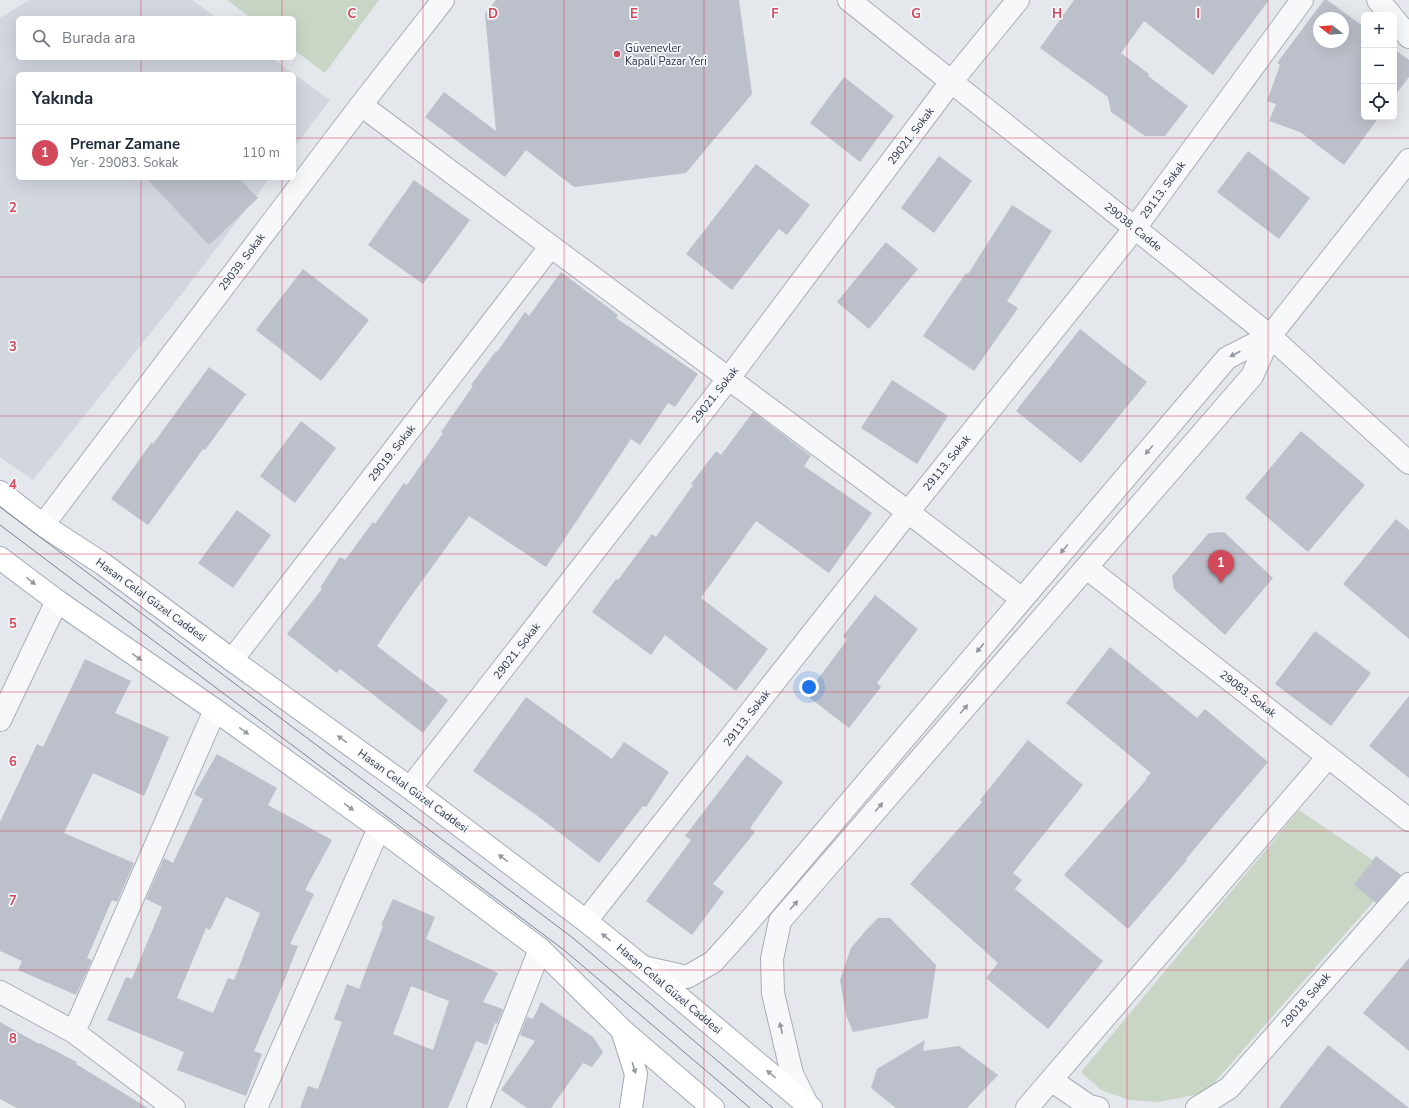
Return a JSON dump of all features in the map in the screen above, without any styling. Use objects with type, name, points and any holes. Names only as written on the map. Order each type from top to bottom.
[{"type":"main road","name":"Hasan Celal Güzel Caddesi","points":[[0,492],[43,525],[102,564],[410,788],[586,921],[809,1106]]},
{"type":"main road","points":[[0,558],[58,601],[215,710],[379,828],[540,949],[622,1030],[713,1108]]},
{"type":"main road","points":[[622,1030],[636,1074],[631,1108]]},
{"type":"street","name":"29039. Sokak","points":[[43,525],[361,105],[443,0]]},
{"type":"street","name":"29038. Cadde","points":[[849,0],[1270,336],[1409,463]]},
{"type":"street","name":"29021. Sokak","points":[[410,788],[729,378],[951,82],[1018,0]]},
{"type":"street","name":"29113. Sokak","points":[[586,921],[908,512],[1135,228],[1302,0]]},
{"type":"street","points":[[1378,0],[1388,12]]},
{"type":"street","points":[[1397,23],[1409,37]]},
{"type":"street","points":[[361,105],[729,378],[1022,599]]},
{"type":"street","points":[[809,1106],[792,1074],[773,993],[772,959],[780,921],[1252,376],[1270,336],[1409,160]]},
{"type":"street","name":"29019. Sokak","points":[[232,660],[551,246]]},
{"type":"street","points":[[643,967],[687,977],[713,962],[745,927],[1228,358],[1270,336]]},
{"type":"street","name":"29083. Sokak","points":[[1087,568],[1409,820]]},
{"type":"street","points":[[0,720],[58,601]]},
{"type":"street","points":[[74,1032],[215,710]]},
{"type":"street","points":[[1027,1108],[1328,757]]},
{"type":"street","points":[[256,1108],[379,828]]},
{"type":"street","name":"29018. Sokak","points":[[1197,1108],[1229,1088],[1409,884]]},
{"type":"street","points":[[478,1108],[540,949]]},
{"type":"street","points":[[0,992],[74,1032],[174,1108]]},
{"type":"street","points":[[1051,1080],[1088,1106],[1098,1108]]},
{"type":"shaded area","points":[[29,0],[192,0],[214,16],[16,16],[16,60],[275,60],[291,72],[16,72],[16,180],[268,180],[180,296],[33,480],[0,457],[0,18]]},
{"type":"shaded area","points":[[296,75],[330,100],[296,144]]},
{"type":"green space","points":[[227,0],[379,0],[325,73],[296,51],[296,16],[248,16]]},
{"type":"green space","points":[[1299,810],[1396,876],[1205,1093],[1158,1102],[1129,1100],[1101,1090],[1081,1072]]},
{"type":"building","name":"Güvenevler Kapalı Pazar Yeri","points":[[496,0],[739,0],[752,94],[686,173],[574,187],[526,150],[505,177],[425,117],[444,92],[496,131],[485,14]]},
{"type":"building","points":[[1074,0],[1269,0],[1213,75],[1144,21],[1121,53],[1149,74],[1148,76],[1188,106],[1165,136],[1145,136],[1111,112],[1108,97],[1040,48]]},
{"type":"building","points":[[1324,0],[1327,0],[1343,12],[1315,12]]},
{"type":"building","points":[[1313,15],[1313,48],[1349,48],[1349,16],[1361,25],[1361,120],[1377,120],[1344,165],[1300,132],[1269,121],[1276,104],[1267,101],[1280,65],[1277,63]]},
{"type":"building","points":[[1397,51],[1409,60],[1409,77],[1397,93]]},
{"type":"building","points":[[844,77],[894,116],[860,162],[810,123]]},
{"type":"building","points":[[1248,151],[1310,198],[1279,239],[1217,192]]},
{"type":"building","points":[[939,156],[972,181],[934,233],[901,208]]},
{"type":"building","points":[[756,164],[810,205],[787,235],[779,229],[732,290],[686,254]]},
{"type":"building","points":[[148,180],[241,180],[258,198],[209,245]]},
{"type":"building","points":[[414,180],[470,220],[423,284],[368,245]]},
{"type":"building","points":[[1012,205],[1052,231],[1007,301],[1018,308],[974,371],[923,336],[966,273],[968,274]]},
{"type":"building","points":[[886,242],[918,269],[869,329],[837,302]]},
{"type":"building","points":[[303,269],[369,320],[321,381],[256,330]]},
{"type":"building","points":[[561,272],[618,315],[616,318],[698,374],[675,407],[668,403],[640,445],[631,439],[546,567],[469,516],[377,646],[448,700],[423,733],[340,669],[337,673],[287,634],[322,589],[320,588],[340,557],[345,560],[373,522],[375,524],[404,483],[407,485],[443,433],[441,432],[473,386],[471,385],[496,351],[497,352],[525,312],[529,316]]},
{"type":"building","points":[[1080,329],[1147,382],[1081,463],[1016,411]]},
{"type":"building","points":[[209,367],[246,394],[205,450],[203,449],[148,525],[111,499]]},
{"type":"building","points":[[892,380],[948,416],[917,464],[861,428]]},
{"type":"building","points":[[753,412],[811,456],[804,466],[872,513],[829,573],[756,521],[701,598],[768,649],[736,691],[665,635],[651,655],[592,612],[652,534],[656,537],[693,485],[691,484],[716,451],[721,455]]},
{"type":"building","points":[[301,421],[336,448],[295,503],[260,476]]},
{"type":"building","points":[[1301,431],[1365,485],[1308,552],[1245,498]]},
{"type":"building","points":[[237,510],[271,535],[233,588],[198,563]]},
{"type":"building","points":[[1396,519],[1409,530],[1409,639],[1343,584]]},
{"type":"building","points":[[1224,532],[1273,578],[1225,635],[1174,589],[1172,576],[1209,533]]},
{"type":"building","points":[[875,595],[918,629],[877,683],[881,687],[849,728],[806,695],[847,640],[843,636]]},
{"type":"building","points":[[1315,631],[1371,673],[1331,726],[1275,684]]},
{"type":"building","points":[[1110,647],[1197,718],[1205,709],[1268,762],[1128,929],[1064,875],[1151,773],[1066,703]]},
{"type":"building","points":[[85,659],[131,681],[115,713],[169,737],[144,796],[93,773],[64,833],[134,863],[117,902],[112,900],[87,958],[92,960],[76,995],[18,970],[22,961],[0,951],[0,822],[37,744],[43,747]]},
{"type":"building","points":[[1409,696],[1409,778],[1369,746]]},
{"type":"building","points":[[526,697],[612,759],[624,742],[669,772],[646,807],[643,806],[599,863],[535,814],[473,771]]},
{"type":"building","points":[[1028,740],[1083,785],[1013,873],[1022,880],[1015,889],[1103,961],[1048,1029],[986,978],[998,963],[910,884],[982,802],[980,800]]},
{"type":"building","points":[[217,754],[277,788],[268,805],[332,840],[305,890],[314,894],[290,944],[298,946],[254,1051],[262,1054],[246,1096],[177,1070],[184,1052],[107,1020],[126,977],[132,979],[162,907],[146,899],[164,858],[173,863],[203,799],[194,794]],"holes":[[[226,897],[260,913],[234,980],[228,978],[213,1013],[177,998],[206,928],[210,930]]]},
{"type":"building","points":[[747,755],[783,782],[750,828],[755,832],[713,884],[724,892],[692,935],[646,901],[691,840],[685,836]]},
{"type":"building","points":[[1376,856],[1401,875],[1376,903],[1354,885]]},
{"type":"building","points":[[393,899],[435,917],[426,939],[498,973],[483,1002],[503,1009],[497,1024],[495,1023],[487,1045],[476,1041],[448,1108],[300,1108],[308,1086],[318,1089],[342,1022],[334,1019],[347,984],[359,989],[383,926],[381,925]],"holes":[[[411,986],[449,1001],[433,1050],[393,1034]]]},
{"type":"building","points":[[878,918],[890,918],[936,965],[928,1018],[853,1032],[846,1015],[840,980],[851,948]]},
{"type":"building","points":[[1409,958],[1409,1051],[1363,1013]]},
{"type":"building","points":[[541,1002],[593,1037],[603,1052],[592,1067],[583,1063],[551,1108],[527,1108],[501,1090],[535,1041],[520,1035],[527,1017],[533,1019]]},
{"type":"building","points":[[0,1022],[39,1044],[40,1043],[77,1062],[76,1064],[148,1108],[17,1108],[0,1099]]},
{"type":"building","points":[[925,1040],[923,1051],[959,1046],[998,1075],[967,1108],[896,1108],[871,1088],[877,1069]]},
{"type":"building","points":[[1328,1045],[1409,1108],[1279,1108]]},
{"type":"tram line","points":[[0,507],[573,938],[773,1108]]},
{"type":"tram line","points":[[0,525],[564,950],[750,1108]]},
{"type":"place","name":"Güvenevler Kapalı Pazar Yeri","points":[[617,54]]},
{"type":"place","name":"Premar Zamane","points":[[1221,583]]}]
